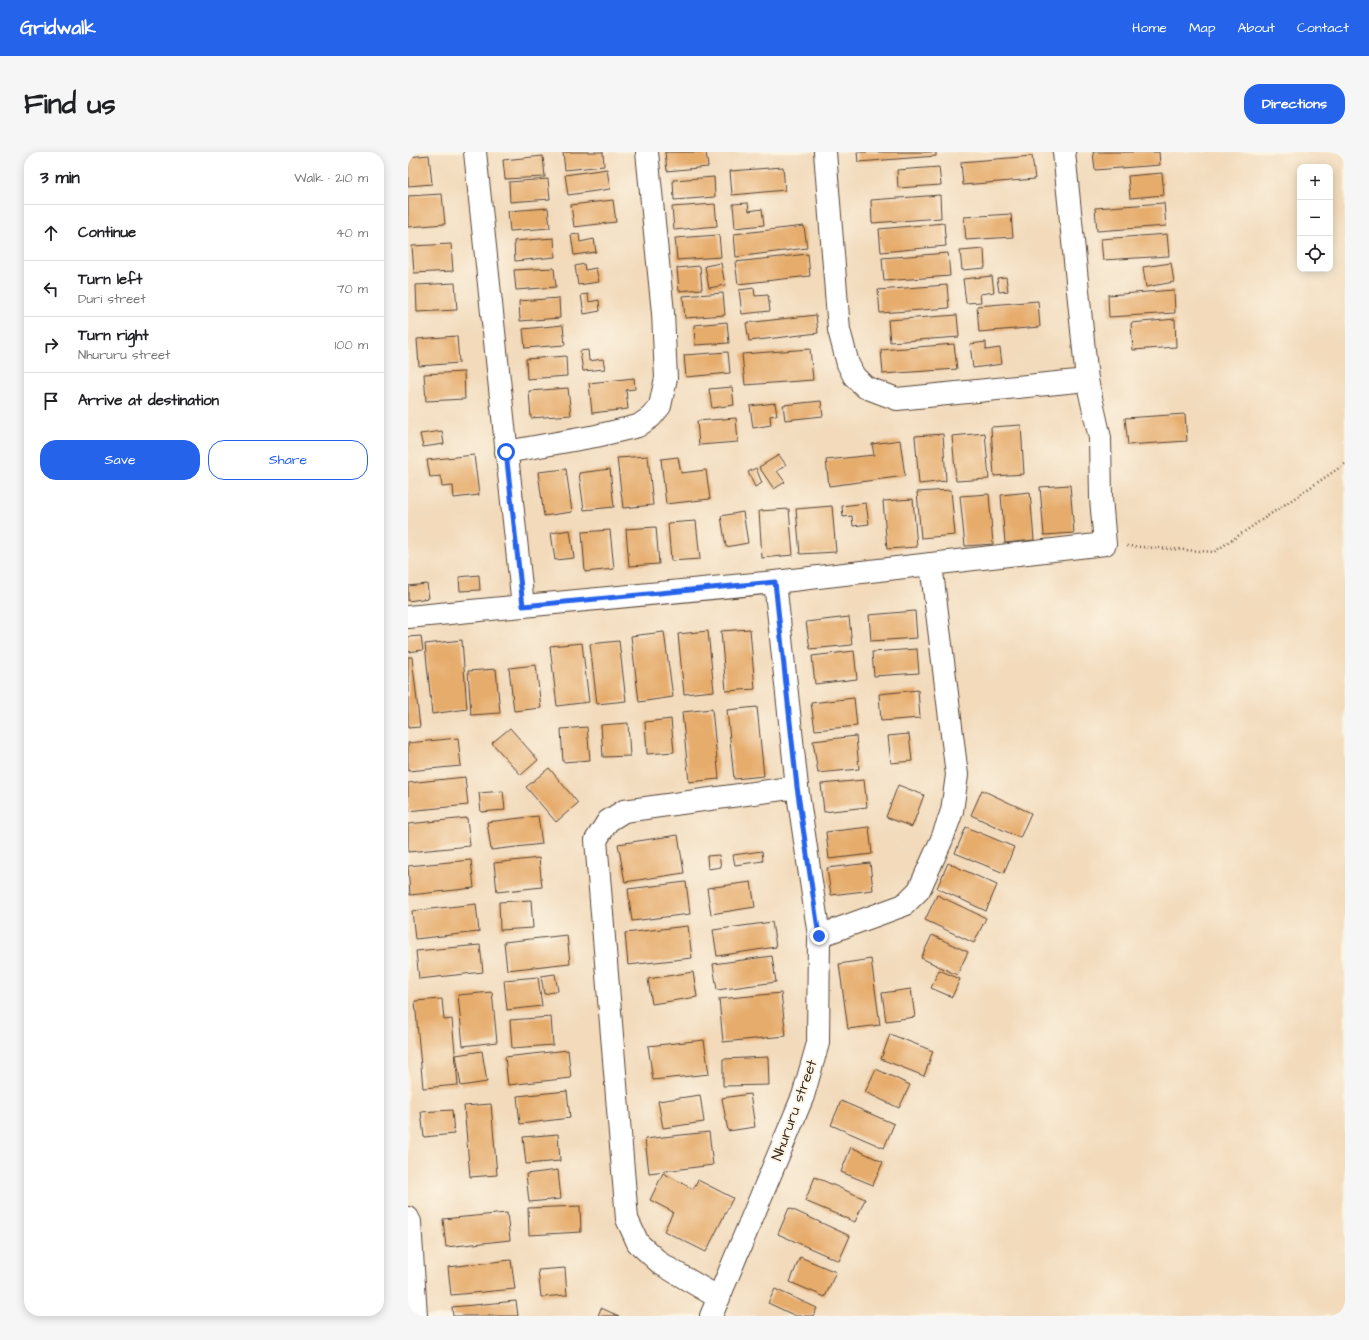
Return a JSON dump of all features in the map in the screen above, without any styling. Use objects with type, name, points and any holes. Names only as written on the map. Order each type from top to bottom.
[{"type":"street","points":[[475,152],[523,606]]},
{"type":"street","points":[[506,452],[596,436],[638,426],[651,417],[660,406],[666,378],[664,313],[647,152]]},
{"type":"street","points":[[825,152],[839,330],[848,364],[854,376],[865,387],[897,399],[1087,380]]},
{"type":"street","points":[[408,617],[775,582],[1106,544],[1101,498],[1100,438],[1087,380],[1064,152]]},
{"type":"street","points":[[819,936],[904,905],[919,890],[942,839],[952,811],[957,775],[931,564]]},
{"type":"street","name":"Nhururu street","points":[[715,1307],[803,1096],[818,1043],[819,936],[797,787],[775,582]]},
{"type":"street","points":[[715,1307],[661,1264],[638,1243],[627,1219],[596,840],[608,821],[624,811],[797,787]]},
{"type":"street","points":[[408,1218],[410,1222],[416,1316]]},
{"type":"path","points":[[1106,544],[1214,552],[1345,464]]},
{"type":"building","points":[[563,152],[603,152],[604,166],[565,170]]},
{"type":"building","points":[[665,152],[706,152],[708,167],[667,171]]},
{"type":"building","points":[[857,152],[936,152],[936,156],[858,162]]},
{"type":"building","points":[[1093,152],[1159,152],[1160,165],[1095,170]]},
{"type":"building","points":[[429,155],[432,184],[408,186],[408,157]]},
{"type":"building","points":[[543,156],[545,177],[505,179],[503,160]]},
{"type":"building","points":[[1032,156],[1035,179],[963,185],[961,162]]},
{"type":"building","points":[[783,167],[785,190],[732,195],[730,171]]},
{"type":"building","points":[[939,167],[941,185],[898,188],[897,170]]},
{"type":"building","points":[[607,169],[610,189],[568,195],[565,175]]},
{"type":"building","points":[[1162,173],[1164,195],[1130,198],[1128,176]]},
{"type":"building","points":[[714,177],[715,197],[674,200],[673,180]]},
{"type":"building","points":[[548,179],[550,199],[510,202],[509,182]]},
{"type":"building","points":[[442,194],[445,224],[408,227],[408,196]]},
{"type":"building","points":[[940,195],[941,218],[872,223],[871,200]]},
{"type":"building","points":[[613,200],[616,222],[574,227],[571,205]]},
{"type":"building","points":[[748,203],[749,211],[762,209],[764,225],[735,228],[733,204]]},
{"type":"building","points":[[1164,203],[1166,226],[1097,231],[1095,208]]},
{"type":"building","points":[[715,204],[717,226],[674,230],[672,207]]},
{"type":"building","points":[[548,208],[550,228],[510,231],[508,211]]},
{"type":"building","points":[[1011,214],[1013,237],[966,240],[964,217]]},
{"type":"building","points":[[944,223],[946,246],[881,252],[879,229]]},
{"type":"building","points":[[804,226],[807,248],[736,257],[734,234]]},
{"type":"building","points":[[579,234],[580,242],[594,239],[596,252],[574,255],[571,235]]},
{"type":"building","points":[[1167,234],[1169,256],[1103,260],[1101,239]]},
{"type":"building","points":[[719,235],[721,257],[677,260],[675,238]]},
{"type":"building","points":[[554,238],[555,257],[515,261],[514,241]]},
{"type":"building","points":[[451,244],[453,271],[414,273],[412,246]]},
{"type":"building","points":[[984,249],[985,268],[962,270],[960,251]]},
{"type":"building","points":[[948,253],[950,276],[884,281],[882,258]]},
{"type":"building","points":[[808,254],[810,276],[738,284],[735,262]]},
{"type":"building","points":[[721,263],[725,285],[709,288],[705,266]]},
{"type":"building","points":[[1171,263],[1174,282],[1146,287],[1143,267]]},
{"type":"building","points":[[584,264],[585,270],[596,268],[599,282],[578,285],[575,266]]},
{"type":"building","points":[[700,266],[702,289],[679,291],[677,268]]},
{"type":"building","points":[[554,268],[556,287],[516,290],[514,270]]},
{"type":"building","points":[[992,276],[994,292],[980,294],[981,302],[966,303],[963,279]]},
{"type":"building","points":[[1006,277],[1008,291],[999,292],[997,278]]},
{"type":"building","points":[[455,283],[457,310],[417,312],[416,285]]},
{"type":"building","points":[[947,285],[949,308],[880,313],[878,290]]},
{"type":"building","points":[[754,288],[755,296],[768,295],[770,311],[742,314],[739,290]]},
{"type":"building","points":[[1174,290],[1175,313],[1109,317],[1108,295]]},
{"type":"building","points":[[723,293],[725,315],[685,318],[683,296]]},
{"type":"building","points":[[588,294],[589,302],[599,300],[600,311],[584,314],[581,295]]},
{"type":"building","points":[[559,298],[560,318],[520,321],[519,301]]},
{"type":"building","points":[[1038,301],[1040,327],[979,332],[977,306]]},
{"type":"building","points":[[816,315],[818,333],[749,341],[746,323]]},
{"type":"building","points":[[957,315],[959,337],[890,342],[888,320]]},
{"type":"building","points":[[1175,319],[1176,347],[1133,350],[1131,323]]},
{"type":"building","points":[[727,322],[729,343],[695,345],[694,325]]},
{"type":"building","points":[[563,325],[565,345],[525,348],[523,329]]},
{"type":"building","points":[[457,336],[459,363],[419,366],[417,339]]},
{"type":"building","points":[[986,342],[986,350],[1000,348],[1002,364],[973,368],[970,344]]},
{"type":"building","points":[[954,344],[957,369],[883,374],[881,350]]},
{"type":"building","points":[[810,349],[813,380],[745,385],[742,354]]},
{"type":"building","points":[[588,350],[589,361],[603,359],[605,369],[583,371],[580,351]]},
{"type":"building","points":[[728,352],[730,373],[686,377],[684,355]]},
{"type":"building","points":[[566,356],[567,376],[527,379],[526,359]]},
{"type":"building","points":[[464,372],[465,399],[426,401],[424,374]]},
{"type":"building","points":[[634,378],[635,389],[626,390],[628,409],[592,413],[589,383]]},
{"type":"building","points":[[732,387],[734,405],[712,408],[709,389]]},
{"type":"building","points":[[568,388],[571,415],[531,418],[529,391]]},
{"type":"building","points":[[821,401],[823,416],[785,420],[783,405]]},
{"type":"building","points":[[775,403],[777,415],[770,416],[771,425],[753,428],[750,406]]},
{"type":"building","points":[[1185,414],[1187,441],[1128,445],[1125,418]]},
{"type":"building","points":[[736,418],[738,442],[699,445],[697,421]]},
{"type":"building","points":[[1021,425],[1024,474],[994,476],[991,427]]},
{"type":"building","points":[[442,431],[444,444],[423,447],[420,434]]},
{"type":"building","points":[[985,433],[989,479],[956,481],[952,436]]},
{"type":"building","points":[[943,434],[946,481],[919,484],[915,436]]},
{"type":"building","points":[[900,440],[905,476],[829,486],[826,460],[874,455],[872,444]]},
{"type":"building","points":[[474,455],[479,495],[454,498],[453,486],[442,487],[441,476],[430,477],[427,460]]},
{"type":"building","points":[[779,455],[786,465],[777,471],[785,482],[774,489],[759,467]]},
{"type":"building","points":[[648,456],[653,505],[623,508],[617,458]]},
{"type":"building","points":[[678,457],[681,473],[706,470],[710,499],[666,504],[661,459]]},
{"type":"building","points":[[756,468],[762,483],[755,487],[748,472]]},
{"type":"building","points":[[566,469],[572,512],[544,516],[538,472]]},
{"type":"building","points":[[610,469],[614,507],[584,510],[579,473]]},
{"type":"building","points":[[1070,485],[1074,533],[1044,535],[1040,487]]},
{"type":"building","points":[[951,490],[955,535],[921,538],[917,492]]},
{"type":"building","points":[[1030,492],[1034,540],[1005,543],[1001,495]]},
{"type":"building","points":[[989,494],[993,544],[965,546],[960,496]]},
{"type":"building","points":[[913,499],[917,547],[887,549],[883,501]]},
{"type":"building","points":[[866,503],[869,524],[853,526],[852,516],[843,517],[842,506]]},
{"type":"building","points":[[832,506],[836,552],[800,554],[796,509]]},
{"type":"building","points":[[789,509],[793,555],[762,558],[759,511]]},
{"type":"building","points":[[743,512],[748,543],[726,547],[721,516]]},
{"type":"building","points":[[696,521],[700,559],[671,561],[668,523]]},
{"type":"building","points":[[656,527],[659,564],[629,566],[626,529]]},
{"type":"building","points":[[570,530],[574,558],[555,560],[551,533]]},
{"type":"building","points":[[610,530],[614,569],[585,572],[582,532]]},
{"type":"building","points":[[479,575],[480,590],[460,591],[459,577]]},
{"type":"building","points":[[427,584],[429,598],[408,601],[408,586]]},
{"type":"building","points":[[915,611],[917,638],[871,641],[869,615]]},
{"type":"building","points":[[849,617],[852,645],[810,649],[806,622]]},
{"type":"building","points":[[750,629],[755,689],[726,691],[721,631]]},
{"type":"building","points":[[708,631],[714,691],[684,694],[678,634]]},
{"type":"building","points":[[664,632],[673,697],[639,702],[631,636]]},
{"type":"building","points":[[421,636],[423,650],[408,652],[408,637]]},
{"type":"building","points":[[462,640],[467,709],[432,714],[425,644]]},
{"type":"building","points":[[619,641],[626,701],[597,704],[590,644]]},
{"type":"building","points":[[582,643],[589,702],[557,706],[550,646]]},
{"type":"building","points":[[917,649],[919,673],[874,676],[872,652]]},
{"type":"building","points":[[854,651],[857,679],[815,684],[812,656]]},
{"type":"building","points":[[408,657],[412,657],[420,727],[408,728]]},
{"type":"building","points":[[536,665],[541,708],[514,711],[509,668]]},
{"type":"building","points":[[496,669],[500,713],[471,715],[468,671]]},
{"type":"building","points":[[918,690],[920,718],[881,721],[879,694]]},
{"type":"building","points":[[854,698],[857,726],[815,730],[811,703]]},
{"type":"building","points":[[757,707],[764,776],[734,779],[727,710]]},
{"type":"building","points":[[712,709],[719,779],[689,782],[682,712]]},
{"type":"building","points":[[671,719],[674,752],[647,754],[645,722]]},
{"type":"building","points":[[628,723],[630,756],[603,757],[601,725]]},
{"type":"building","points":[[587,727],[590,760],[563,762],[561,729]]},
{"type":"building","points":[[510,728],[538,760],[521,775],[492,743]]},
{"type":"building","points":[[909,734],[912,761],[891,763],[888,736]]},
{"type":"building","points":[[856,736],[859,769],[818,773],[813,741]]},
{"type":"building","points":[[458,738],[461,766],[408,771],[408,743]]},
{"type":"building","points":[[549,768],[578,803],[556,822],[526,787]]},
{"type":"building","points":[[465,777],[468,805],[408,811],[408,783]]},
{"type":"building","points":[[864,780],[867,807],[824,812],[821,784]]},
{"type":"building","points":[[898,785],[924,795],[912,827],[886,817]]},
{"type":"building","points":[[982,790],[1031,813],[1020,838],[971,815]]},
{"type":"building","points":[[503,791],[505,810],[481,812],[479,793]]},
{"type":"building","points":[[538,816],[542,844],[491,850],[487,822]]},
{"type":"building","points":[[467,818],[470,846],[408,852],[408,824]]},
{"type":"building","points":[[869,827],[872,854],[829,859],[826,832]]},
{"type":"building","points":[[966,827],[1014,847],[1004,873],[955,853]]},
{"type":"building","points":[[678,835],[684,873],[625,882],[618,844]]},
{"type":"building","points":[[762,851],[763,861],[735,865],[733,855]]},
{"type":"building","points":[[719,855],[721,867],[708,869],[707,856]]},
{"type":"building","points":[[539,858],[542,887],[497,892],[494,863]]},
{"type":"building","points":[[471,860],[474,888],[410,895],[408,866]]},
{"type":"building","points":[[870,863],[873,890],[831,895],[827,868]]},
{"type":"building","points":[[948,863],[997,885],[986,911],[937,888]]},
{"type":"building","points":[[686,882],[690,914],[632,921],[628,889]]},
{"type":"building","points":[[751,882],[755,907],[711,914],[707,888]]},
{"type":"building","points":[[937,895],[986,918],[974,943],[925,920]]},
{"type":"building","points":[[531,900],[533,928],[500,930],[499,902]]},
{"type":"building","points":[[476,904],[479,932],[415,939],[412,911]]},
{"type":"building","points":[[772,922],[776,947],[717,956],[713,930]]},
{"type":"building","points":[[688,926],[692,958],[628,965],[625,933]]},
{"type":"building","points":[[567,935],[570,963],[507,970],[504,942]]},
{"type":"building","points":[[932,935],[968,952],[957,975],[921,958]]},
{"type":"building","points":[[480,945],[483,972],[419,979],[416,951]]},
{"type":"building","points":[[772,956],[776,982],[717,990],[713,964]]},
{"type":"building","points":[[871,959],[880,1025],[848,1029],[839,964]]},
{"type":"building","points":[[939,970],[960,979],[952,997],[931,988]]},
{"type":"building","points":[[693,972],[697,997],[652,1004],[648,979]]},
{"type":"building","points":[[555,974],[558,991],[544,994],[541,976]]},
{"type":"building","points":[[538,977],[542,1006],[507,1010],[504,980]]},
{"type":"building","points":[[911,989],[915,1017],[886,1021],[882,993]]},
{"type":"building","points":[[492,992],[497,1042],[463,1046],[458,995]]},
{"type":"building","points":[[781,993],[786,1036],[723,1042],[719,999]]},
{"type":"building","points":[[442,999],[444,1020],[452,1019],[458,1085],[423,1088],[415,1001]]},
{"type":"building","points":[[551,1017],[553,1045],[512,1048],[510,1020]]},
{"type":"building","points":[[890,1034],[933,1051],[924,1076],[881,1059]]},
{"type":"building","points":[[704,1040],[709,1074],[653,1080],[648,1046]]},
{"type":"building","points":[[568,1050],[571,1078],[508,1085],[505,1057]]},
{"type":"building","points":[[482,1051],[487,1082],[461,1086],[456,1055]]},
{"type":"building","points":[[768,1057],[769,1085],[723,1086],[723,1059]]},
{"type":"building","points":[[876,1069],[910,1085],[899,1108],[865,1092]]},
{"type":"building","points":[[567,1091],[570,1118],[520,1124],[517,1096]]},
{"type":"building","points":[[750,1094],[755,1127],[728,1131],[722,1098]]},
{"type":"building","points":[[700,1095],[704,1122],[663,1128],[658,1101]]},
{"type":"building","points":[[841,1101],[894,1124],[884,1148],[831,1125]]},
{"type":"building","points":[[491,1104],[497,1175],[470,1177],[464,1106]]},
{"type":"building","points":[[452,1110],[454,1134],[424,1137],[421,1112]]},
{"type":"building","points":[[709,1132],[713,1165],[649,1173],[645,1139]]},
{"type":"building","points":[[558,1134],[560,1161],[526,1164],[523,1137]]},
{"type":"building","points":[[851,1147],[883,1162],[873,1185],[841,1172]]},
{"type":"building","points":[[558,1170],[561,1199],[529,1202],[526,1174]]},
{"type":"building","points":[[663,1173],[693,1189],[698,1180],[733,1198],[706,1252],[664,1231],[673,1212],[650,1200]]},
{"type":"building","points":[[815,1177],[865,1199],[855,1222],[805,1201]]},
{"type":"building","points":[[580,1206],[581,1232],[529,1235],[528,1208]]},
{"type":"building","points":[[789,1208],[850,1236],[839,1261],[778,1234]]},
{"type":"building","points":[[507,1213],[510,1240],[446,1247],[443,1219]]},
{"type":"building","points":[[800,1257],[836,1272],[825,1297],[790,1282]]},
{"type":"building","points":[[511,1260],[515,1289],[451,1295],[448,1267]]},
{"type":"building","points":[[565,1268],[567,1295],[541,1297],[538,1270]]},
{"type":"building","points":[[775,1289],[817,1308],[813,1316],[796,1316],[768,1303]]},
{"type":"building","points":[[516,1301],[518,1316],[453,1316],[452,1307]]},
{"type":"building","points":[[601,1308],[619,1316],[598,1316]]},
{"type":"route","points":[[506,452],[523,606],[775,582],[797,787],[819,936]]}]
